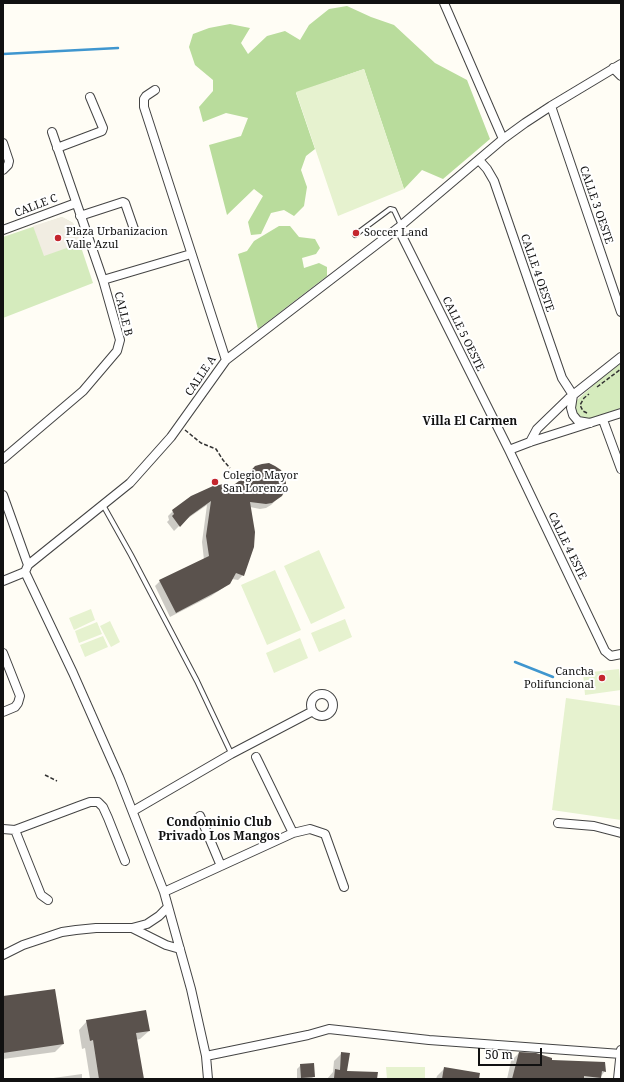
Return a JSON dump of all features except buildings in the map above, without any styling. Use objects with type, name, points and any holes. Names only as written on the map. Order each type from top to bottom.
[{"type":"street","points":[[444,3],[503,139]]},
{"type":"street","points":[[226,360],[399,226],[525,122],[621,64]]},
{"type":"street","points":[[613,68],[621,76]]},
{"type":"street","name":"CALLE A","points":[[3,581],[27,568],[130,483],[172,437],[226,360],[144,107],[144,99],[154,90]]},
{"type":"street","points":[[57,148],[102,131],[103,128],[90,97]]},
{"type":"street","name":"CALLE 3 OESTE","points":[[551,106],[621,312]]},
{"type":"street","name":"CALLE B","points":[[3,460],[84,391],[117,351],[120,340],[103,280],[52,132]]},
{"type":"street","points":[[3,143],[9,161],[8,165],[3,170]]},
{"type":"street","name":"CALLE 4 OESTE","points":[[479,160],[487,169],[494,181],[562,378],[573,395]]},
{"type":"street","points":[[80,216],[123,202],[125,203],[134,229]]},
{"type":"street","name":"CALLE C","points":[[3,230],[76,203]]},
{"type":"street","name":"CALLE 5 OESTE","points":[[399,226],[509,450]]},
{"type":"street","points":[[103,280],[191,254]]},
{"type":"street","points":[[530,442],[537,429],[573,395],[621,357]]},
{"type":"street","points":[[573,395],[571,408],[573,415],[578,422],[590,424]]},
{"type":"street","points":[[509,450],[530,442],[604,420],[621,413]]},
{"type":"street","points":[[604,420],[621,469]]},
{"type":"street","name":"CALLE 4 ESTE","points":[[509,450],[605,651],[611,656],[621,654]]},
{"type":"street","points":[[3,495],[27,568],[119,777],[164,892],[191,989],[206,1056],[208,1079]]},
{"type":"street","points":[[3,653],[20,696],[15,707],[3,712]]},
{"type":"street","points":[[133,811],[232,754],[313,711]]},
{"type":"street","points":[[256,758],[293,832]]},
{"type":"street","points":[[3,829],[15,830],[78,806],[90,802],[98,802],[103,807],[125,861]]},
{"type":"street","points":[[200,816],[221,866]]},
{"type":"street","points":[[558,823],[594,826],[621,834]]},
{"type":"street","points":[[164,892],[293,832],[310,829],[325,834],[344,887]]},
{"type":"street","points":[[15,830],[41,895],[48,900]]},
{"type":"street","points":[[3,955],[23,945],[62,932],[96,928],[132,928],[147,924],[159,916],[168,907]]},
{"type":"street","points":[[132,928],[166,945],[180,949]]},
{"type":"street","points":[[206,1056],[308,1035],[329,1028],[429,1040],[621,1054]]},
{"type":"street","points":[[618,1079],[621,1050]]},
{"type":"lane","points":[[355,235],[390,209],[394,210],[399,226]]},
{"type":"lane","points":[[103,505],[131,555],[196,680],[232,754]]},
{"type":"path","points":[[596,388],[621,369]]},
{"type":"path","points":[[589,415],[583,411],[580,405],[584,398],[590,393]]},
{"type":"path","points":[[186,430],[201,442],[216,450],[230,468]]},
{"type":"path","points":[[45,775],[57,782]]},
{"type":"green space","points":[[347,6],[371,17],[394,25],[435,63],[467,80],[490,139],[443,179],[422,170],[404,189],[364,69],[296,93],[315,149],[306,156],[301,170],[307,187],[304,206],[294,216],[284,210],[271,213],[261,234],[251,235],[248,222],[263,196],[254,189],[227,215],[209,145],[241,136],[248,118],[226,113],[203,122],[199,107],[213,91],[213,80],[195,65],[189,47],[193,34],[209,28],[230,24],[250,28],[241,43],[248,54],[267,36],[285,31],[300,40],[309,25],[329,9]]},
{"type":"green space","points":[[364,69],[404,189],[338,216],[296,92]]},
{"type":"green space","points":[[62,217],[73,223],[93,283],[3,318],[3,237]]},
{"type":"green space","points":[[279,226],[290,226],[299,237],[315,239],[320,248],[316,254],[302,258],[304,268],[319,263],[327,267],[327,276],[258,329],[238,254],[247,251],[254,241]]},
{"type":"green space","points":[[621,363],[621,408],[589,419],[580,416],[576,412],[575,406],[577,400]]},
{"type":"green space","points":[[319,550],[345,608],[311,624],[284,566]]},
{"type":"green space","points":[[275,570],[301,630],[267,645],[241,585]]},
{"type":"green space","points":[[91,609],[95,620],[74,630],[69,618]]},
{"type":"green space","points":[[345,619],[352,637],[319,652],[311,633]]},
{"type":"green space","points":[[110,621],[120,642],[111,647],[100,626]]},
{"type":"green space","points":[[97,622],[102,634],[79,643],[75,631]]},
{"type":"green space","points":[[103,636],[108,647],[85,657],[80,645]]},
{"type":"green space","points":[[300,638],[308,658],[274,673],[266,653]]},
{"type":"green space","name":"Cancha Polifuncional","points":[[619,669],[621,690],[585,695],[583,673]]},
{"type":"green space","points":[[566,698],[621,706],[621,820],[552,810]]},
{"type":"green space","points":[[386,1067],[425,1067],[425,1079],[387,1079]]},
{"type":"shaded area","name":"Plaza Urbanizacion Valle Azul","points":[[62,217],[73,223],[81,243],[44,256],[33,226]]},
{"type":"waterway","points":[[3,54],[118,48]]},
{"type":"waterway","points":[[515,662],[553,677]]},
{"type":"place","name":"Soccer Land","points":[[356,233]]},
{"type":"place","name":"Plaza Urbanizacion Valle Azul","points":[[58,238]]},
{"type":"place","name":"Colegio Mayor San Lorenzo","points":[[215,482]]},
{"type":"place","name":"Cancha Polifuncional","points":[[602,678]]},
{"type":"district","name":"Villa El Carmen","points":[[470,422]]},
{"type":"district","name":"Condominio Club Privado Los Mangos","points":[[219,830]]}]
